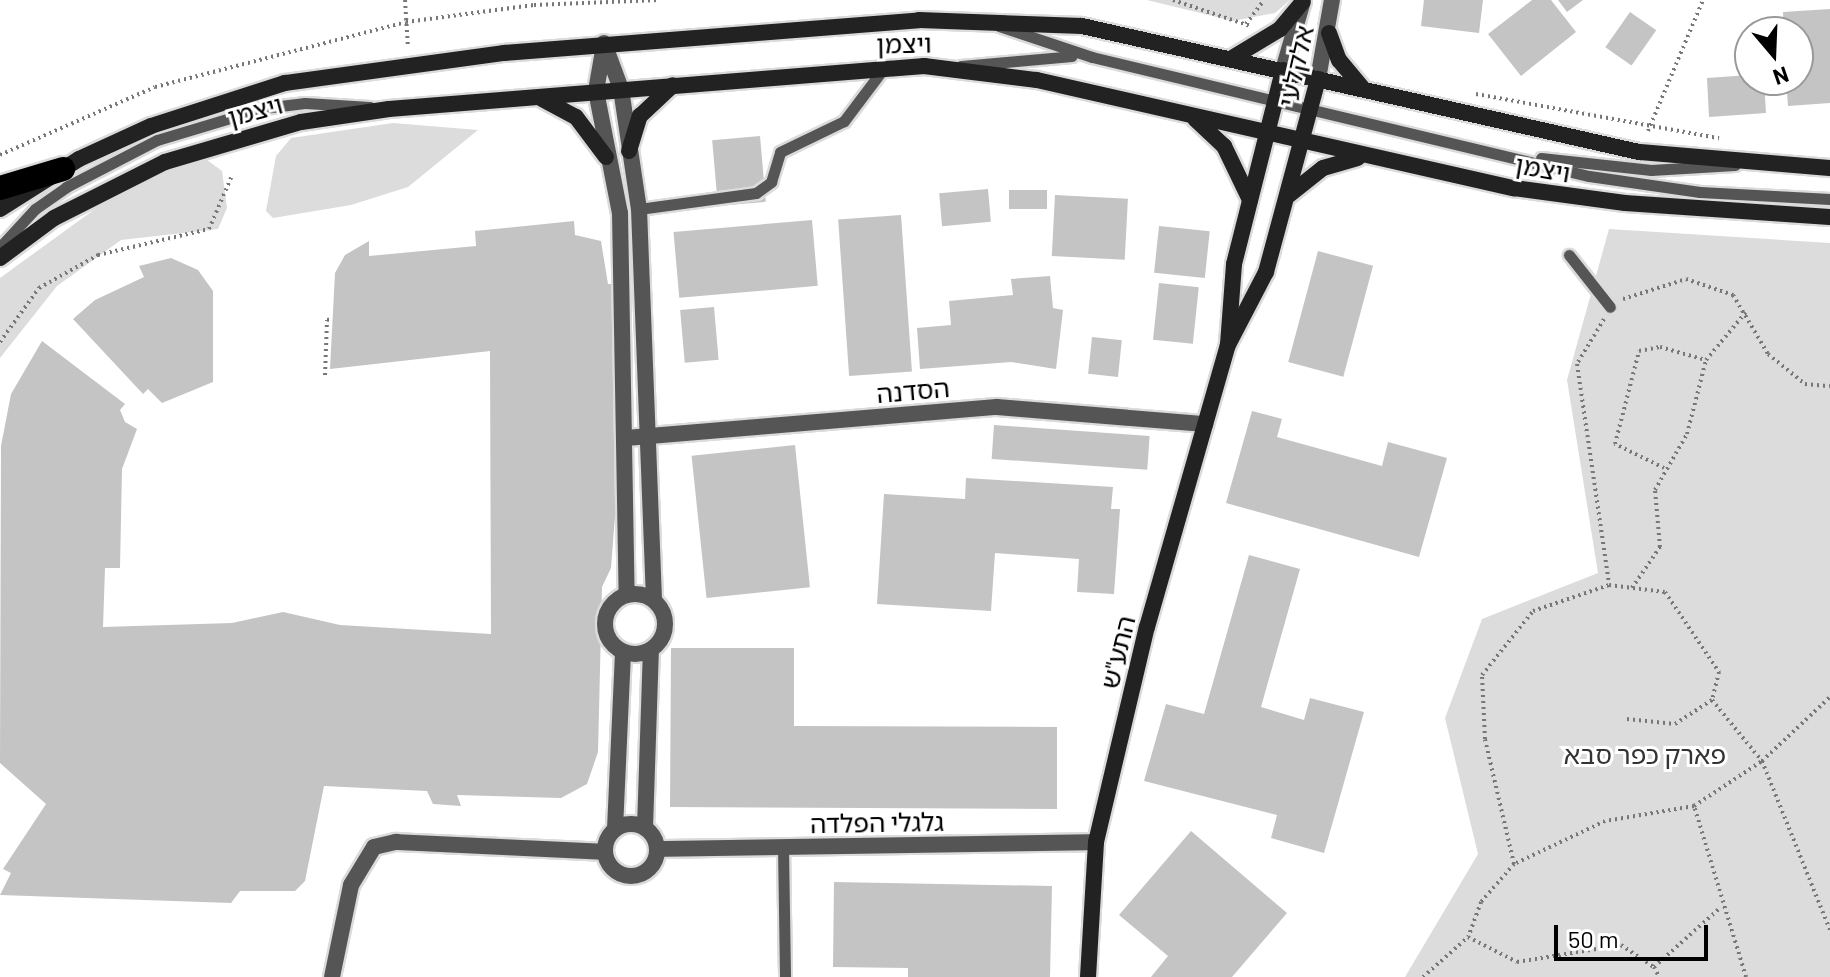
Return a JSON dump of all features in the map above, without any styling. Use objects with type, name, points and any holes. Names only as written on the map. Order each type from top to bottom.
[{"type":"highway","points":[[0,188],[63,169]]},
{"type":"main road","points":[[1232,58],[1266,39],[1304,1]]},
{"type":"main road","name":"ויצמן","points":[[0,209],[63,169],[232,96],[409,63],[604,43],[982,19],[1082,26],[1639,152],[1745,164],[1830,168]]},
{"type":"main road","points":[[1329,33],[1339,60],[1364,90]]},
{"type":"main road","name":"ויצמן","points":[[0,258],[54,218],[165,162],[268,130],[389,109],[885,67],[955,67],[1191,115],[1366,157],[1574,197],[1830,217]]},
{"type":"main road","name":"התע\"ש","points":[[1088,977],[1096,842],[1228,345],[1230,284],[1283,70]]},
{"type":"main road","name":"אלקלעי","points":[[1302,142],[1318,79]]},
{"type":"main road","points":[[629,151],[640,116],[675,84]]},
{"type":"main road","points":[[536,97],[576,117],[606,157]]},
{"type":"main road","points":[[1191,115],[1224,146],[1250,200]]},
{"type":"main road","name":"התע\"ש","points":[[1228,345],[1257,296],[1302,142]]},
{"type":"main road","points":[[1288,196],[1323,168],[1366,157]]},
{"type":"street","name":"אלקלעי","points":[[1318,79],[1329,33],[1332,0]]},
{"type":"street","name":"אלקלעי","points":[[1283,70],[1304,1]]},
{"type":"street","points":[[604,43],[621,89],[639,209],[651,437],[654,600],[665,626],[651,650],[645,828],[658,849],[652,866],[628,875],[613,868],[605,852]]},
{"type":"street","points":[[604,43],[596,91],[606,157],[620,213],[627,595]]},
{"type":"street","points":[[612,187],[639,209]]},
{"type":"street","name":"הסדנה","points":[[626,438],[997,407],[1205,424]]},
{"type":"street","points":[[651,650],[623,652],[609,640],[605,621],[612,604],[627,595],[654,600]]},
{"type":"street","points":[[605,852],[615,829],[623,652]]},
{"type":"street","points":[[615,829],[630,823],[645,828]]},
{"type":"street","points":[[332,977],[351,885],[374,847],[396,842],[605,852]]},
{"type":"street","name":"גלגלי הפלדה","points":[[658,849],[1096,842]]},
{"type":"lane","points":[[982,19],[1092,57],[1639,185],[1830,199]]},
{"type":"lane","points":[[955,67],[1092,57]]},
{"type":"lane","points":[[639,209],[756,193],[771,182],[780,152],[796,147],[844,121],[885,67]]},
{"type":"lane","points":[[0,247],[35,209],[66,187],[157,140],[264,108],[334,103],[389,109]]},
{"type":"lane","points":[[1470,147],[1651,170],[1745,164]]},
{"type":"lane","points":[[1569,255],[1610,307]]},
{"type":"lane","points":[[783,847],[785,977]]},
{"type":"path","points":[[405,0],[409,63]]},
{"type":"path","points":[[0,155],[155,87],[406,22],[534,5],[659,0]]},
{"type":"path","points":[[1173,0],[1246,24],[1266,39]]},
{"type":"path","points":[[1246,24],[1264,0]]},
{"type":"path","points":[[1639,152],[1703,0]]},
{"type":"path","points":[[1471,93],[1649,129],[1725,139]]},
{"type":"path","points":[[0,342],[39,288],[98,255],[209,229],[231,178]]},
{"type":"path","points":[[1609,585],[1577,364],[1610,307],[1636,291],[1686,279],[1733,295],[1746,312],[1768,354],[1805,384],[1830,386]]},
{"type":"path","points":[[1632,588],[1660,547],[1655,490],[1664,468],[1687,434],[1706,360],[1746,312]]},
{"type":"path","points":[[325,375],[327,320],[333,319]]},
{"type":"path","points":[[1664,468],[1615,444],[1639,351],[1660,347],[1706,360]]},
{"type":"path","points":[[1514,864],[1485,739],[1482,675],[1533,611],[1609,585],[1665,592],[1719,672],[1712,700],[1675,724],[1627,719]]},
{"type":"path","points":[[1423,977],[1468,937],[1481,902],[1514,864],[1605,821],[1694,806],[1762,761],[1830,697]]},
{"type":"path","points":[[1712,700],[1762,761],[1830,930]]},
{"type":"path","points":[[1694,806],[1721,907],[1746,977]]},
{"type":"path","points":[[1654,967],[1721,907]]},
{"type":"path","points":[[1468,937],[1517,962],[1621,945],[1654,967],[1659,977]]},
{"type":"green space","points":[[1147,0],[1290,0],[1275,13],[1233,21]]},
{"type":"green space","points":[[393,123],[478,130],[408,187],[351,205],[273,218],[266,211],[276,156],[291,138]]},
{"type":"green space","points":[[203,157],[222,171],[227,208],[218,229],[121,240],[57,286],[0,358],[0,278],[135,180]]},
{"type":"green space","name":"פארק כפר סבא","points":[[1609,229],[1830,243],[1830,977],[1405,977],[1478,854],[1445,718],[1482,619],[1598,573],[1567,380]]},
{"type":"building","points":[[1424,0],[1483,0],[1479,33],[1421,26]]},
{"type":"building","points":[[1532,0],[1551,0],[1576,32],[1521,76],[1488,34]]},
{"type":"building","points":[[1558,0],[1583,0],[1567,12]]},
{"type":"building","points":[[1830,9],[1830,103],[1788,106],[1787,96],[1814,96],[1814,16],[1783,16],[1783,12]]},
{"type":"building","points":[[1630,12],[1656,30],[1632,66],[1605,47]]},
{"type":"building","points":[[1734,76],[1734,96],[1765,96],[1766,113],[1709,117],[1707,78]]},
{"type":"building","points":[[760,136],[766,202],[718,206],[712,140]]},
{"type":"building","points":[[988,189],[991,222],[942,226],[939,193]]},
{"type":"building","points":[[1009,190],[1047,190],[1047,209],[1009,209]]},
{"type":"building","points":[[1055,195],[1128,199],[1125,260],[1052,256]]},
{"type":"building","points":[[901,215],[912,372],[849,376],[838,219]]},
{"type":"building","points":[[812,220],[818,286],[679,298],[674,232]]},
{"type":"building","points":[[574,221],[575,235],[601,241],[608,284],[614,284],[615,516],[611,568],[602,587],[598,752],[587,784],[561,798],[457,795],[461,806],[433,804],[427,791],[324,786],[305,881],[295,891],[240,891],[231,903],[0,895],[11,873],[3,869],[46,804],[0,763],[1,446],[11,394],[42,341],[125,404],[120,410],[125,422],[137,429],[122,469],[120,568],[105,568],[103,627],[232,623],[283,612],[340,625],[491,634],[490,351],[330,369],[335,273],[345,255],[369,241],[369,256],[476,246],[475,231]]},
{"type":"building","points":[[1159,226],[1210,231],[1205,278],[1154,273]]},
{"type":"building","points":[[1318,251],[1373,266],[1343,377],[1288,362]]},
{"type":"building","points":[[171,258],[198,270],[213,291],[213,382],[162,403],[148,389],[143,394],[73,319],[95,300],[144,277],[139,266]]},
{"type":"building","points":[[1050,276],[1053,308],[1063,310],[1056,369],[1011,362],[920,369],[917,328],[951,325],[949,301],[1013,295],[1011,279]]},
{"type":"building","points":[[1159,283],[1199,287],[1193,344],[1153,340]]},
{"type":"building","points":[[714,307],[719,360],[685,363],[680,310]]},
{"type":"building","points":[[1092,337],[1122,340],[1118,377],[1088,374]]},
{"type":"building","points":[[1252,411],[1282,419],[1277,437],[1382,466],[1388,442],[1447,458],[1419,557],[1226,503]]},
{"type":"building","points":[[994,425],[1150,436],[1147,470],[992,459]]},
{"type":"building","points":[[795,445],[810,587],[707,598],[692,456]]},
{"type":"building","points":[[966,478],[1113,487],[1111,509],[1120,509],[1114,594],[1077,592],[1079,559],[995,553],[991,611],[877,604],[884,494],[965,499]]},
{"type":"building","points":[[1249,555],[1300,569],[1261,707],[1304,720],[1310,698],[1364,712],[1324,853],[1271,838],[1277,815],[1144,781],[1166,704],[1204,714]]},
{"type":"building","points":[[671,648],[794,648],[794,726],[1057,727],[1057,809],[670,807]]},
{"type":"building","points":[[1191,831],[1287,913],[1232,977],[1151,977],[1168,956],[1119,915]]},
{"type":"building","points":[[834,882],[1052,886],[1050,977],[908,977],[908,968],[833,967]]}]
